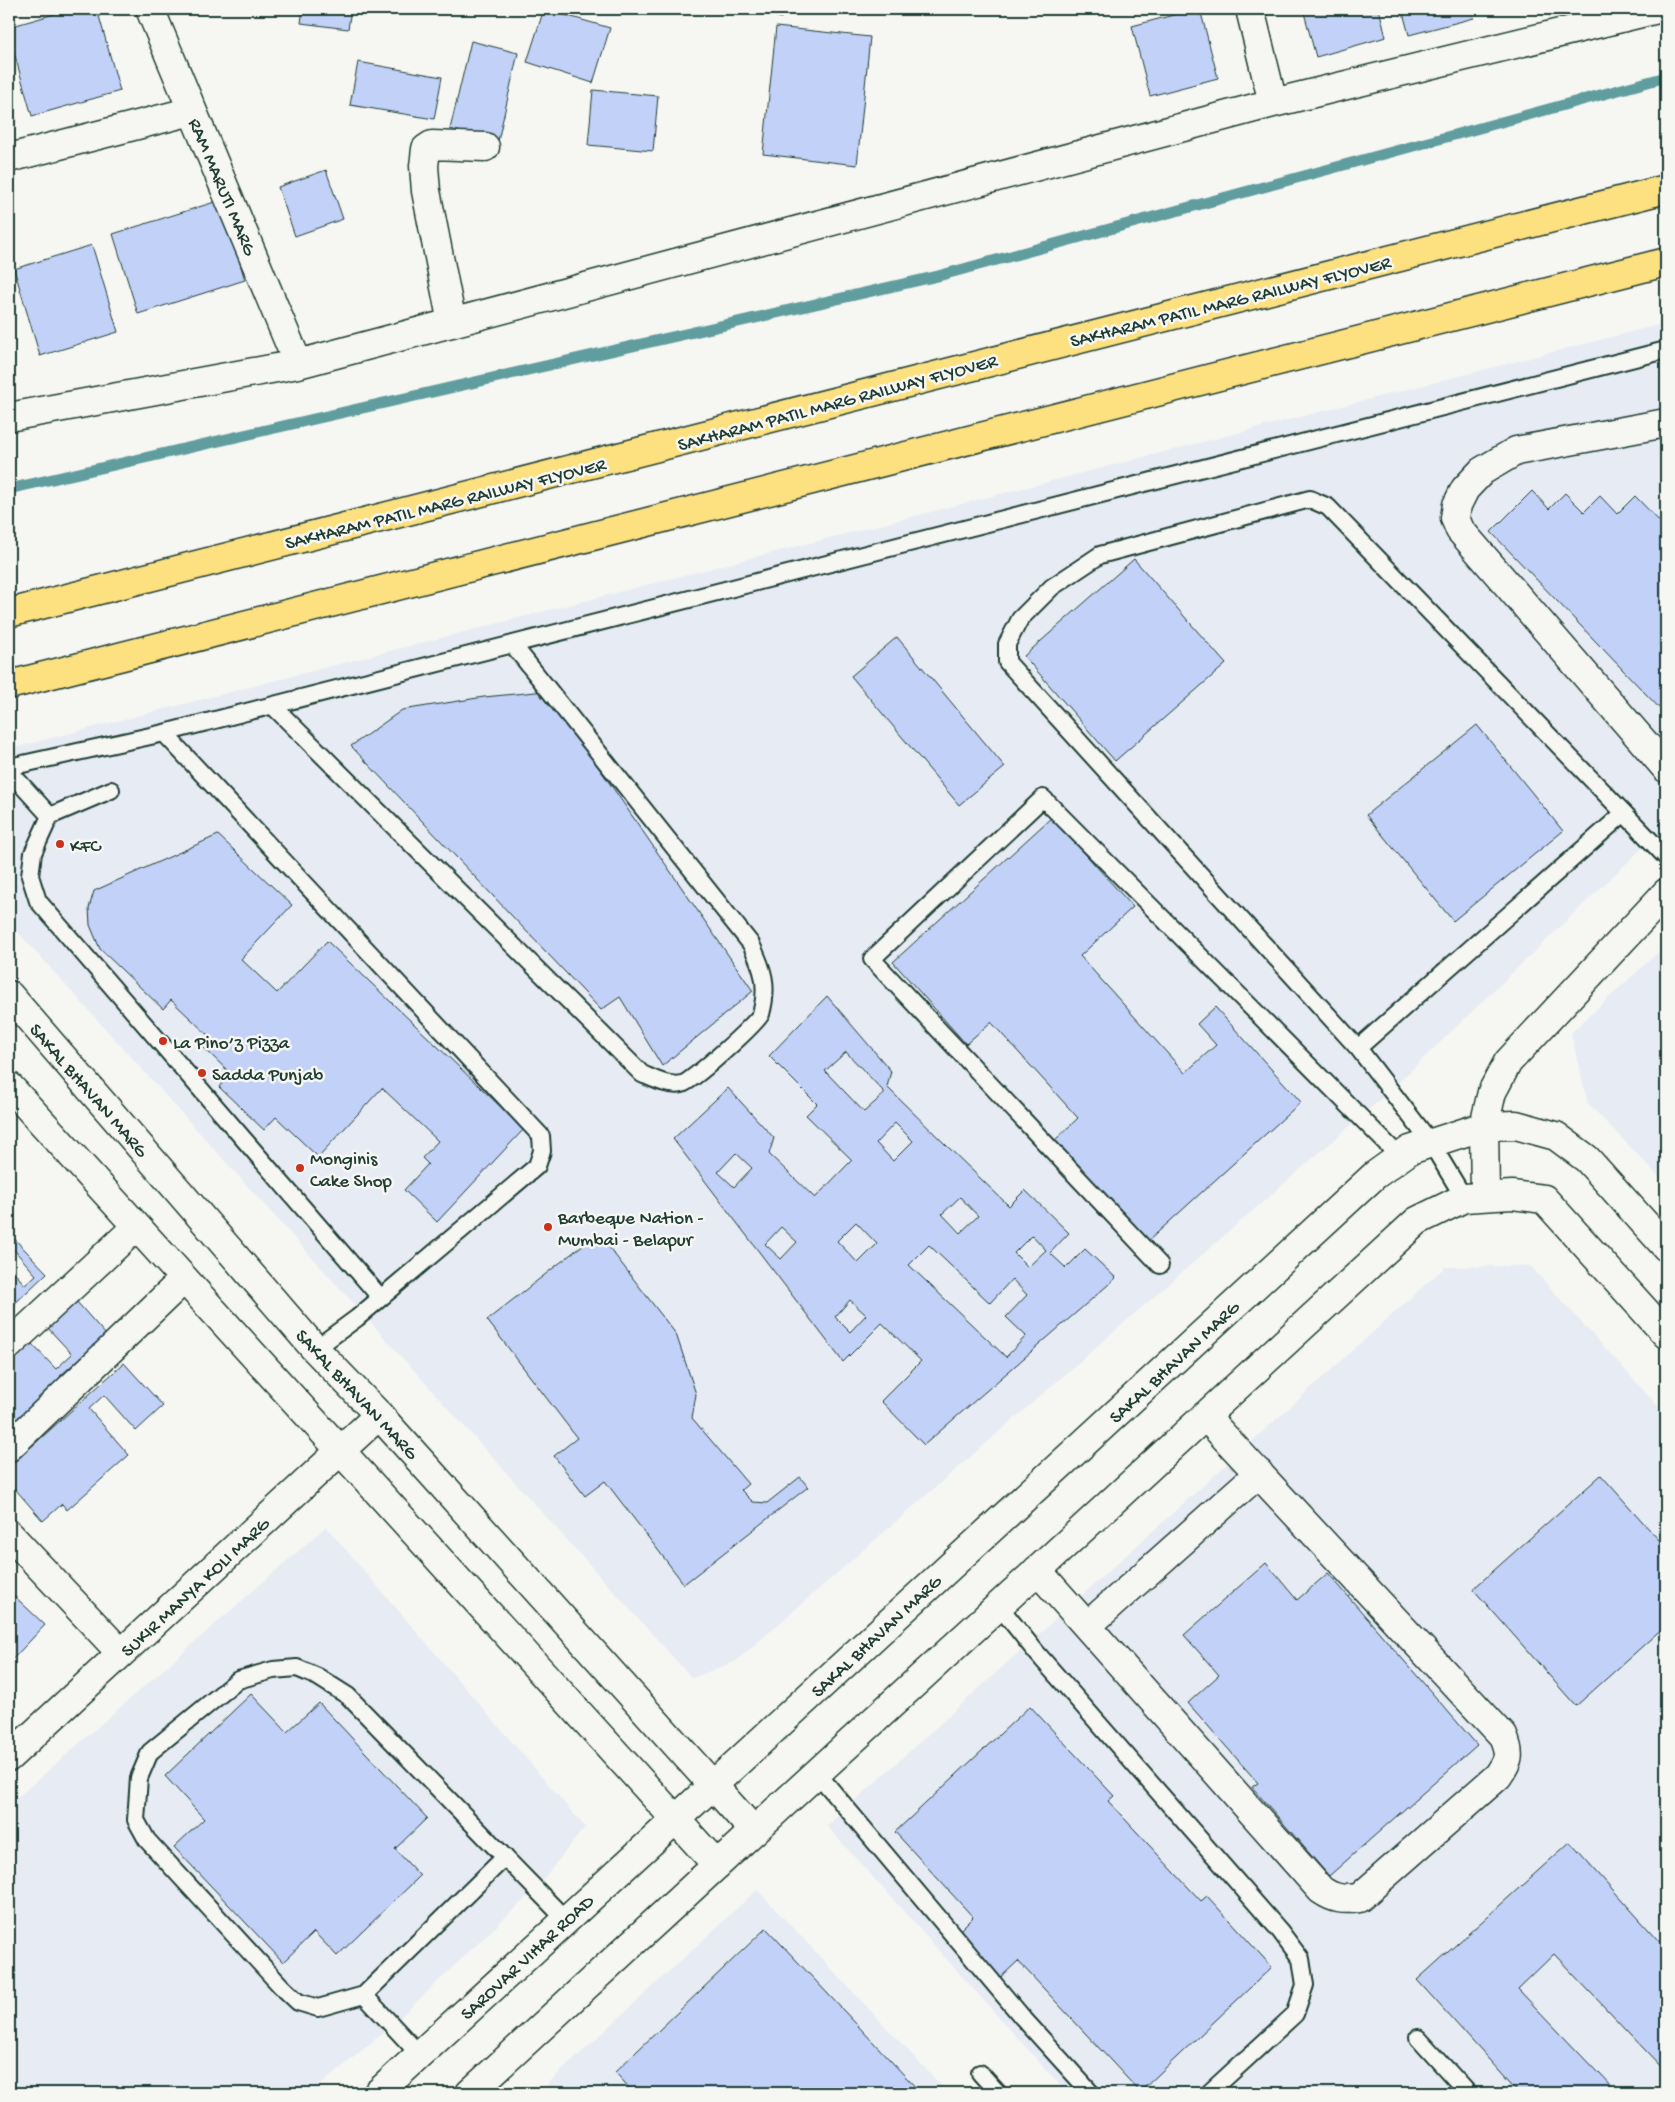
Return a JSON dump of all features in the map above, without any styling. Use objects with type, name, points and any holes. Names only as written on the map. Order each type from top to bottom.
[{"type":"main road","name":"SAKHARAM PATIL MARG RAILWAY FLYOVER","points":[[9,613],[1666,189]]},
{"type":"main road","points":[[12,684],[1666,262]]},
{"type":"street","name":"RAM MARUTI MARG","points":[[150,9],[298,364]]},
{"type":"street","points":[[1250,9],[1273,103]]},
{"type":"street","points":[[9,417],[298,364],[1273,103],[1658,9]]},
{"type":"street","points":[[9,158],[192,111]]},
{"type":"street","points":[[452,323],[426,191],[424,166],[426,149],[432,145],[485,147]]},
{"type":"street","points":[[1666,423],[1516,451],[1482,470],[1465,489],[1457,505],[1455,518],[1460,530],[1666,768]]},
{"type":"street","points":[[1474,1197],[1484,1126],[1492,1092],[1508,1062],[1666,893]]},
{"type":"street","name":"SAKAL BHAVAN MARG","points":[[9,996],[315,1349],[379,1415],[754,1831]]},
{"type":"street","points":[[9,1086],[717,1865]]},
{"type":"street","name":"SAKAL BHAVAN MARG","points":[[675,1820],[1375,1174],[1410,1150],[1484,1126],[1516,1125],[1556,1136],[1587,1159],[1666,1247]]},
{"type":"street","points":[[470,2093],[1416,1221],[1474,1197],[1512,1195],[1544,1199],[1666,1334]]},
{"type":"street","points":[[9,1325],[131,1221]]},
{"type":"street","points":[[9,1345],[131,1221]]},
{"type":"street","points":[[9,1447],[184,1279]]},
{"type":"street","name":"SUKIR MANYA KOLI MARG","points":[[9,1757],[379,1415]]},
{"type":"street","points":[[1037,1570],[1321,1890],[1334,1899],[1347,1900],[1359,1898],[1498,1776],[1508,1762],[1509,1749],[1503,1736],[1205,1416]]},
{"type":"street","points":[[1087,1626],[1259,1473]]},
{"type":"street","points":[[9,1534],[121,1653]]},
{"type":"street","name":"SAROVAR VIHAR ROAD","points":[[378,2093],[675,1820]]},
{"type":"lane","points":[[50,816],[9,769],[273,706],[1666,350]]},
{"type":"lane","points":[[1474,1197],[1358,1048],[1007,662],[1007,644],[1020,619],[1052,587],[1100,555],[1310,499],[1328,507],[1666,857]]},
{"type":"lane","points":[[273,706],[642,1074],[665,1083],[683,1084],[699,1074],[761,1016],[765,989],[763,969],[752,944],[513,645]]},
{"type":"lane","points":[[164,733],[541,1136],[542,1151],[537,1166],[357,1318],[315,1349]]},
{"type":"lane","points":[[110,790],[50,816],[32,853],[30,876],[38,902],[380,1298]]},
{"type":"lane","points":[[1160,1265],[872,959],[1043,798],[1400,1157]]},
{"type":"lane","points":[[1358,1048],[1624,813]]},
{"type":"lane","points":[[999,1606],[1036,1652],[1280,1931],[1301,1959],[1305,1985],[1295,2014],[1209,2093]]},
{"type":"lane","points":[[505,1858],[364,1995],[318,2008],[298,2002],[281,1986],[147,1840],[136,1820],[139,1778],[150,1752],[238,1680],[274,1670],[297,1668],[318,1677],[348,1696],[566,1920]]},
{"type":"lane","points":[[817,1773],[1023,2018],[1091,2093]]},
{"type":"lane","points":[[364,1995],[420,2055]]},
{"type":"lane","points":[[1418,2038],[1468,2093]]},
{"type":"lane","points":[[980,2073],[998,2093]]},
{"type":"shaded area","points":[[1666,323],[1666,825],[1383,1097],[736,1661],[692,1678],[9,922],[9,749]]},
{"type":"shaded area","points":[[1666,945],[1666,1184],[1588,1103],[1571,1033]]},
{"type":"shaded area","points":[[1530,1266],[1666,1415],[1666,2093],[1067,2093],[827,1826],[1445,1267]]},
{"type":"shaded area","points":[[326,1527],[585,1827],[535,1889],[392,2025],[311,2093],[9,2093],[9,1805]]},
{"type":"shaded area","points":[[757,1890],[948,2093],[538,2093]]},
{"type":"building","points":[[72,9],[97,9],[120,91],[32,116],[9,35],[9,27]]},
{"type":"building","points":[[303,9],[351,9],[348,29],[301,23]]},
{"type":"building","points":[[544,9],[610,28],[593,83],[527,62]]},
{"type":"building","points":[[753,9],[784,9],[781,18]]},
{"type":"building","points":[[1200,9],[1218,78],[1150,96],[1132,26]]},
{"type":"building","points":[[1303,9],[1379,9],[1386,37],[1316,57]]},
{"type":"building","points":[[1402,9],[1471,9],[1474,18],[1409,35]]},
{"type":"building","points":[[776,27],[870,37],[857,165],[763,154]]},
{"type":"building","points":[[471,41],[518,53],[498,141],[450,129]]},
{"type":"building","points":[[358,62],[442,77],[434,119],[350,105]]},
{"type":"building","points":[[9,73],[16,120],[9,122]]},
{"type":"building","points":[[593,90],[658,96],[653,151],[588,145]]},
{"type":"building","points":[[326,170],[343,219],[295,236],[278,187]]},
{"type":"building","points":[[221,200],[245,280],[138,314],[113,234]]},
{"type":"building","points":[[92,245],[118,332],[40,356],[14,269]]},
{"type":"building","points":[[1532,491],[1549,509],[1565,493],[1584,512],[1600,496],[1617,514],[1635,496],[1666,528],[1666,715],[1491,532]]},
{"type":"building","points":[[1134,559],[1226,664],[1115,761],[1024,656]]},
{"type":"building","points":[[897,637],[1005,767],[959,805],[851,676]]},
{"type":"building","points":[[546,691],[753,991],[662,1066],[620,997],[601,1010],[351,746],[402,710],[484,697]]},
{"type":"building","points":[[1477,725],[1563,831],[1453,921],[1366,815]]},
{"type":"building","points":[[1052,817],[1133,907],[1080,956],[1185,1073],[1216,1045],[1197,1024],[1215,1007],[1301,1102],[1146,1243],[1054,1141],[1078,1118],[991,1022],[966,1044],[893,962]]},
{"type":"building","points":[[218,835],[292,905],[241,959],[277,993],[327,941],[524,1129],[437,1222],[404,1190],[428,1164],[422,1158],[438,1141],[382,1088],[318,1157],[276,1117],[264,1130],[219,1087],[231,1074],[201,1045],[210,1037],[171,1000],[163,1009],[100,949],[90,925],[89,908],[94,891]]},
{"type":"building","points":[[827,996],[891,1071],[887,1087],[948,1147],[1009,1206],[1025,1190],[1069,1233],[1050,1253],[1066,1268],[1085,1249],[1116,1278],[924,1445],[881,1401],[921,1361],[882,1323],[843,1362],[673,1139],[728,1088],[774,1138],[769,1154],[815,1198],[852,1160],[806,1115],[817,1104],[769,1056]],"holes":[[[846,1052],[885,1093],[864,1112],[825,1071]],[[895,1123],[913,1141],[893,1161],[876,1143]],[[736,1153],[752,1168],[734,1187],[718,1172]],[[960,1197],[978,1216],[960,1233],[942,1214]],[[856,1222],[877,1244],[858,1263],[837,1241]],[[781,1227],[797,1242],[781,1259],[765,1244]],[[1032,1235],[1046,1250],[1028,1267],[1014,1253]],[[929,1245],[990,1303],[1012,1279],[1027,1295],[1006,1317],[1026,1336],[1006,1357],[909,1265]],[[850,1300],[866,1315],[850,1332],[835,1317]]]},
{"type":"building","points":[[9,1233],[47,1273],[9,1309],[9,1266],[25,1285],[36,1275],[9,1244]]},
{"type":"building","points":[[598,1233],[676,1334],[696,1394],[692,1418],[748,1484],[741,1490],[753,1502],[767,1503],[800,1477],[808,1487],[684,1584],[605,1481],[585,1496],[554,1456],[577,1438],[487,1320]]},
{"type":"building","points":[[70,1294],[106,1335],[60,1376],[66,1383],[9,1434],[9,1349]],"holes":[[[45,1325],[72,1354],[56,1369],[29,1341]]]},
{"type":"building","points":[[124,1363],[163,1406],[136,1431],[104,1395],[89,1409],[129,1455],[67,1510],[62,1504],[43,1521],[9,1482],[9,1467]]},
{"type":"building","points":[[1601,1475],[1666,1548],[1666,1625],[1576,1706],[1473,1589]]},
{"type":"building","points":[[1266,1563],[1297,1600],[1328,1573],[1477,1745],[1329,1876],[1252,1787],[1258,1783],[1188,1703],[1219,1675],[1184,1635]]},
{"type":"building","points":[[9,1591],[45,1625],[9,1663]]},
{"type":"building","points":[[251,1694],[287,1732],[319,1703],[427,1818],[395,1849],[420,1876],[337,1956],[314,1932],[283,1962],[174,1847],[204,1819],[165,1776]]},
{"type":"building","points":[[1030,1706],[1114,1796],[1108,1801],[1201,1901],[1207,1896],[1272,1967],[1140,2092],[1018,1961],[1000,1978],[958,1932],[973,1917],[895,1832]]},
{"type":"building","points":[[1570,1842],[1666,1949],[1666,2072],[1554,1954],[1518,1989],[1617,2093],[1519,2093],[1417,1980]]},
{"type":"building","points":[[766,1928],[921,2093],[634,2093],[615,2072]]},
{"type":"waterway","points":[[9,489],[938,276],[1666,77]]},
{"type":"place","name":"KFC","points":[[60,844]]},
{"type":"place","name":"La Pino’z Pizza","points":[[163,1041]]},
{"type":"place","name":"Sadda Punjab","points":[[202,1073]]},
{"type":"place","name":"Monginis Cake Shop","points":[[300,1168]]},
{"type":"place","name":"Barbeque Nation - Mumbai - Belapur","points":[[548,1227]]}]
